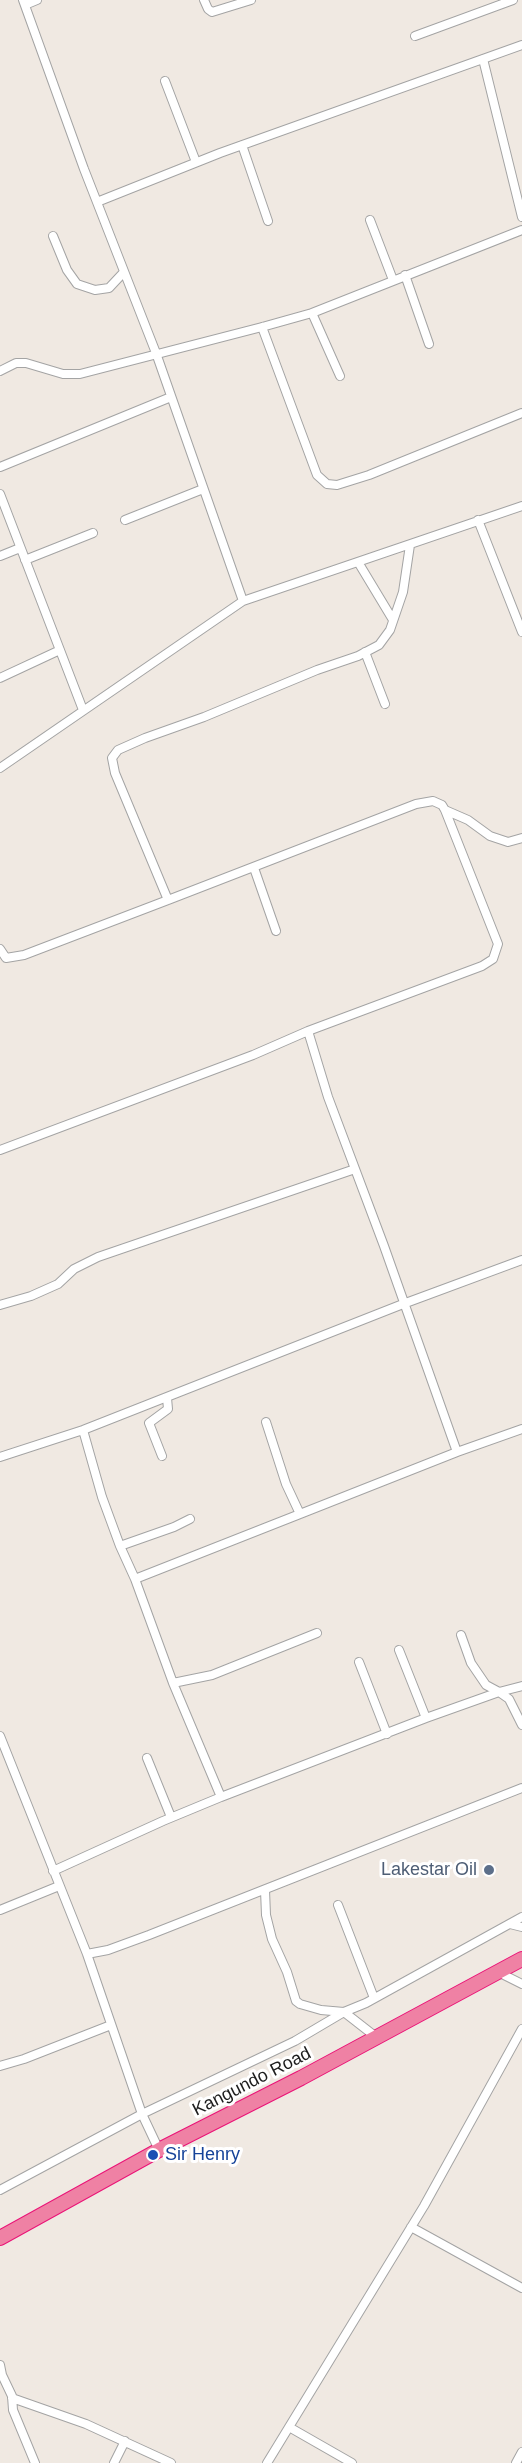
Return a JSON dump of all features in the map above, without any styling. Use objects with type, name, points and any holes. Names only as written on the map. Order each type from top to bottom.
[{"type":"highway","name":"Kangundo Road","points":[[0,2238],[159,2150],[522,1959]]},
{"type":"street","points":[[38,0],[24,3],[97,202],[156,353],[243,601]]},
{"type":"street","points":[[204,0],[212,12],[251,0]]},
{"type":"street","points":[[415,36],[513,0]]},
{"type":"street","points":[[97,202],[242,145],[522,45]]},
{"type":"street","points":[[483,59],[522,217]]},
{"type":"street","points":[[165,81],[196,162]]},
{"type":"street","points":[[242,145],[268,221]]},
{"type":"street","points":[[370,220],[393,280]]},
{"type":"street","points":[[0,371],[16,363],[26,363],[63,374],[80,374],[262,327],[312,313],[522,230]]},
{"type":"street","points":[[53,236],[67,270],[77,284],[95,290],[109,288],[124,272]]},
{"type":"street","points":[[405,275],[429,344]]},
{"type":"street","points":[[312,313],[340,376]]},
{"type":"street","points":[[262,327],[317,475],[327,484],[337,484],[369,475],[522,413]]},
{"type":"street","points":[[0,467],[171,397]]},
{"type":"street","points":[[125,520],[203,489]]},
{"type":"street","points":[[0,494],[2,505],[21,548],[83,710]]},
{"type":"street","points":[[0,768],[243,601],[522,506]]},
{"type":"street","points":[[478,520],[522,632]]},
{"type":"street","points":[[25,560],[93,533]]},
{"type":"street","points":[[168,900],[115,773],[112,758],[118,750],[145,738],[204,717],[379,645],[390,630],[402,592],[410,546]]},
{"type":"street","points":[[0,556],[21,548]]},
{"type":"street","points":[[358,562],[393,620]]},
{"type":"street","points":[[0,678],[60,650]]},
{"type":"street","points":[[365,652],[385,704]]},
{"type":"street","points":[[0,949],[3,960],[24,955],[255,868],[416,804],[433,801],[442,805],[445,810],[498,944],[493,959],[447,979],[0,1150]]},
{"type":"street","points":[[445,810],[468,820],[490,836],[508,842],[522,838]]},
{"type":"street","points":[[255,868],[276,931]]},
{"type":"street","points":[[308,1031],[328,1097],[457,1452]]},
{"type":"street","points":[[0,1305],[31,1296],[58,1284],[74,1269],[109,1253],[356,1169]]},
{"type":"street","points":[[0,1455],[83,1430],[403,1304],[522,1260]]},
{"type":"street","points":[[162,1456],[149,1423],[168,1409],[167,1398]]},
{"type":"street","points":[[266,1422],[286,1484],[300,1514]]},
{"type":"street","points":[[135,1579],[457,1452],[522,1429]]},
{"type":"street","points":[[83,1430],[102,1497],[120,1546],[135,1579],[173,1683],[221,1797]]},
{"type":"street","points":[[120,1546],[174,1527],[190,1518]]},
{"type":"street","points":[[173,1683],[212,1675],[317,1633]]},
{"type":"street","points":[[461,1635],[466,1653],[478,1676],[486,1685],[509,1699],[522,1725]]},
{"type":"street","points":[[399,1650],[426,1718]]},
{"type":"street","points":[[359,1662],[387,1734]]},
{"type":"street","points":[[53,1871],[171,1817],[221,1797],[426,1718],[522,1686]]},
{"type":"street","points":[[0,1736],[87,1954],[142,2114],[159,2150]]},
{"type":"street","points":[[147,1758],[171,1817]]},
{"type":"street","points":[[87,1954],[108,1950],[149,1935],[522,1788]]},
{"type":"street","points":[[0,1910],[59,1886]]},
{"type":"street","points":[[265,1890],[266,1915],[272,1939],[287,1972],[296,2001],[311,2008],[344,2012],[376,2037]]},
{"type":"street","points":[[338,1905],[374,1998]]},
{"type":"street","points":[[0,2190],[142,2114],[295,2041],[344,2012],[522,1917]]},
{"type":"street","points":[[510,1924],[522,1927]]},
{"type":"street","points":[[498,1972],[522,1984]]},
{"type":"street","points":[[0,2066],[111,2025]]},
{"type":"street","points":[[267,2463],[411,2227],[522,2029]]},
{"type":"street","points":[[411,2227],[522,2288]]},
{"type":"street","points":[[0,2365],[12,2398],[13,2410],[34,2463]]},
{"type":"street","points":[[12,2398],[86,2424],[171,2463]]},
{"type":"street","points":[[289,2427],[352,2463]]},
{"type":"street","points":[[114,2463],[125,2441]]},
{"type":"street","points":[[516,2463],[522,2452]]},
{"type":"place","name":"Lakestar Oil","points":[[489,1870]]},
{"type":"place","name":"Sir Henry","points":[[153,2155]]}]
